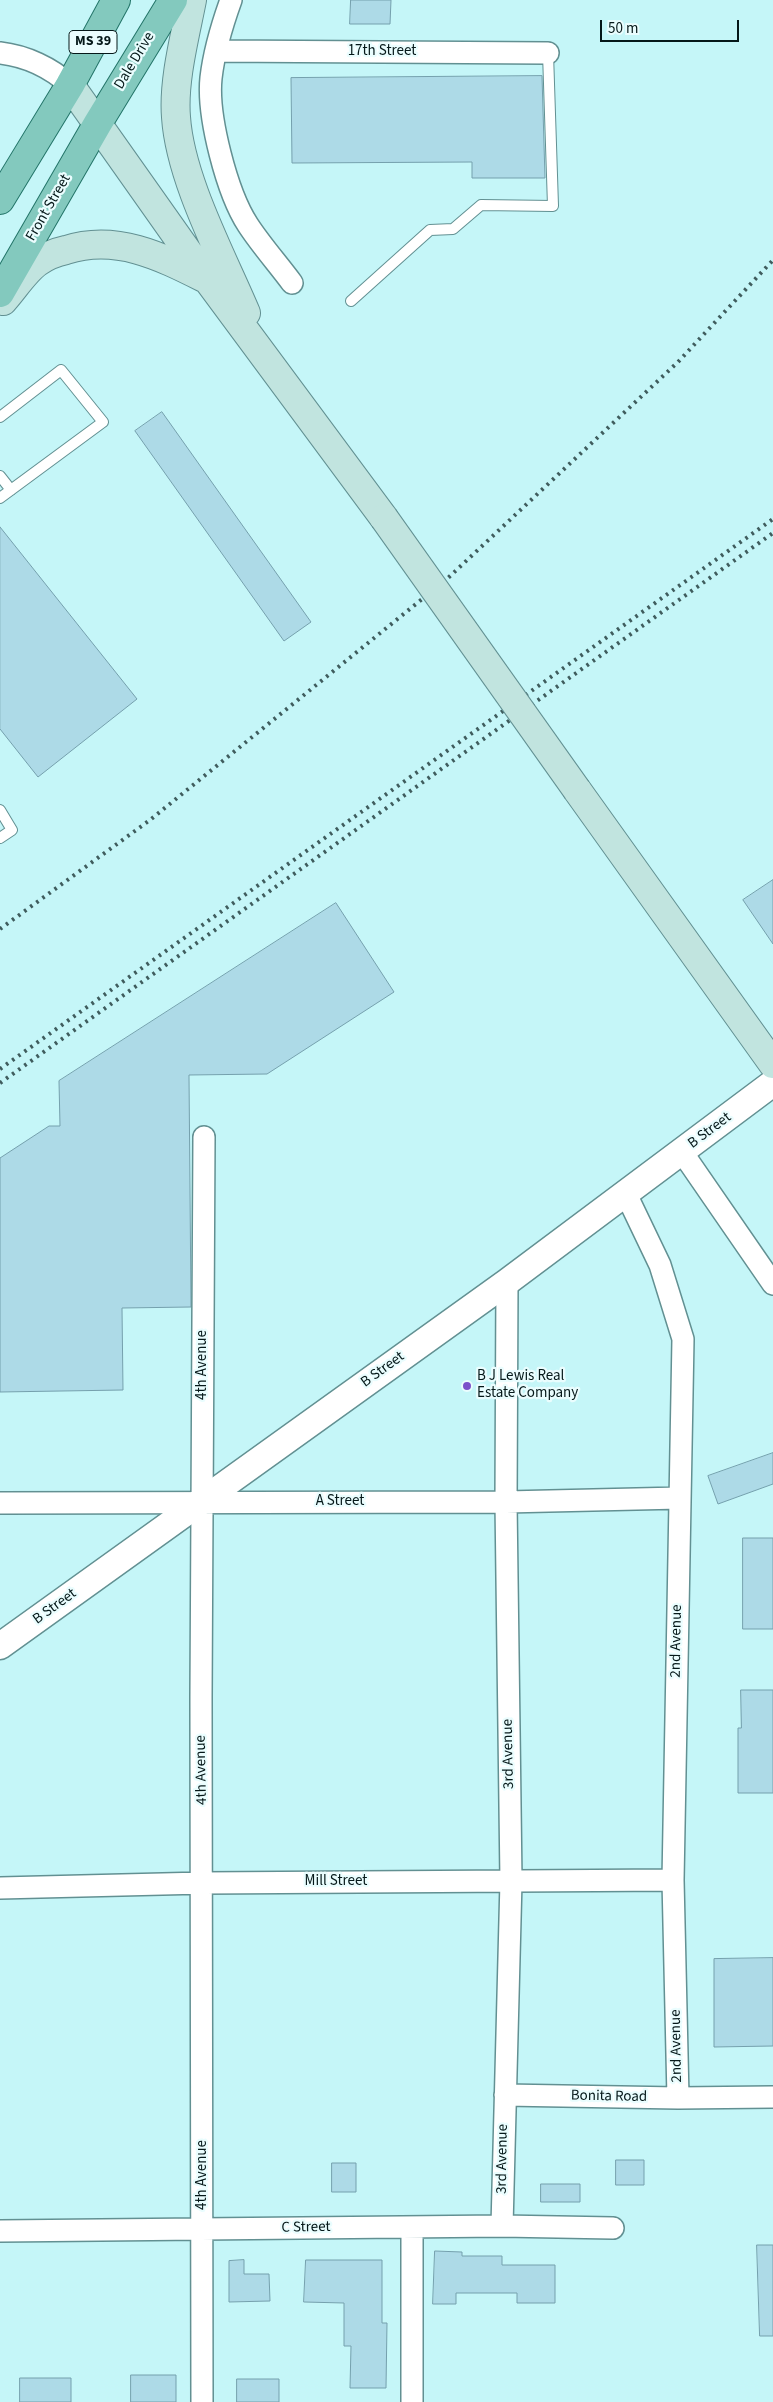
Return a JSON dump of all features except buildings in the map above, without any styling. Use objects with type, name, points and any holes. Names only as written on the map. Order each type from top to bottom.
[{"type":"main road","name":"MS 39","points":[[70,85],[116,0]]},
{"type":"main road","name":"Dale Drive","points":[[98,123],[173,0]]},
{"type":"main road","points":[[192,0],[180,58],[176,116],[184,157],[196,196],[262,352]]},
{"type":"main road","points":[[0,200],[70,85],[207,279],[384,518],[773,1064]]},
{"type":"main road","name":"Front Street","points":[[0,293],[98,123]]},
{"type":"main road","points":[[0,304],[38,262],[56,253],[96,243],[114,244],[158,255],[207,279]]},
{"type":"street","points":[[231,0],[216,51],[211,80],[214,122],[226,175],[247,224],[292,283]]},
{"type":"street","name":"17th Street","points":[[216,51],[548,53]]},
{"type":"street","points":[[0,53],[54,70],[70,85]]},
{"type":"street","name":"B Street","points":[[0,1646],[507,1282],[768,1087]]},
{"type":"street","name":"4th Avenue","points":[[202,2402],[204,1137]]},
{"type":"street","points":[[682,1152],[773,1284]]},
{"type":"street","name":"2nd Avenue","points":[[626,1194],[660,1265],[683,1340],[673,1880],[678,2098]]},
{"type":"street","name":"3rd Avenue","points":[[502,2226],[511,1881],[506,1502],[507,1282]]},
{"type":"street","name":"A Street","points":[[0,1503],[202,1501],[506,1502],[680,1498]]},
{"type":"street","name":"Mill Street","points":[[0,1888],[203,1883],[673,1880]]},
{"type":"street","name":"Bonita Road","points":[[505,2095],[678,2098],[773,2097]]},
{"type":"street","name":"C Street","points":[[0,2231],[502,2226],[613,2228]]},
{"type":"street","points":[[412,2227],[412,2402]]},
{"type":"lane","points":[[351,301],[430,230],[453,229],[481,205],[553,206],[548,53]]},
{"type":"lane","points":[[0,417],[61,370],[103,422],[0,498]]},
{"type":"lane","points":[[0,476],[11,490]]},
{"type":"lane","points":[[0,810],[12,830],[0,838]]},
{"type":"railway","points":[[0,929],[150,820],[448,578],[678,362],[773,260]]},
{"type":"railway","points":[[0,1069],[773,519]]},
{"type":"railway","points":[[0,1083],[773,533]]},
{"type":"place","name":"B J Lewis Real Estate Company","points":[[467,1386]]}]
